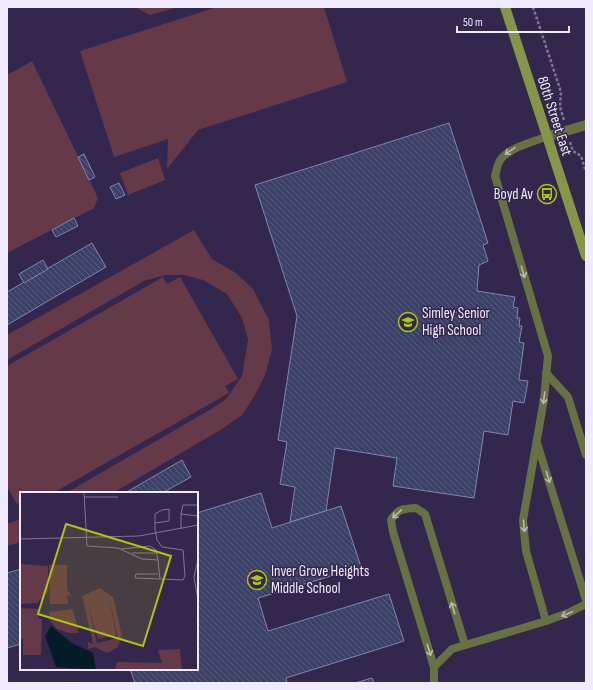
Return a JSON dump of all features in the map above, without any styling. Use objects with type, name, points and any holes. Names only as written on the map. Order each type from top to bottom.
[{"type":"street","name":"80th Street East","points":[[505,7],[546,137],[586,256]]},
{"type":"street","points":[[546,137],[586,125]]},
{"type":"lane","points":[[546,137],[517,147],[502,157],[497,166],[495,176],[548,356],[544,399],[523,520],[526,551],[546,621]]},
{"type":"lane","points":[[546,373],[568,397],[586,455]]},
{"type":"lane","points":[[536,440],[586,600]]},
{"type":"lane","points":[[434,683],[434,667],[393,532],[391,520],[397,512],[404,508],[416,508],[424,514],[465,645]]},
{"type":"lane","points":[[434,667],[452,649],[568,614],[586,604]]},
{"type":"path","points":[[533,7],[560,92],[560,107],[566,131],[573,151],[581,156],[586,172]]},
{"type":"shaded area","points":[[135,7],[179,7],[150,15]]},
{"type":"shaded area","points":[[217,7],[324,7],[347,82],[198,130],[167,169],[168,139],[114,157],[80,51]]},
{"type":"shaded area","points":[[32,61],[98,198],[94,208],[7,253],[7,75]]},
{"type":"shaded area","points":[[158,158],[165,180],[128,195],[120,173]]},
{"type":"shaded area","points":[[194,230],[212,259],[236,273],[253,289],[269,320],[272,350],[265,375],[255,395],[242,415],[222,429],[115,492],[68,492],[226,399],[242,376],[248,340],[242,318],[227,294],[203,280],[184,275],[165,275],[144,281],[7,360],[7,335]]},
{"type":"shaded area","points":[[163,277],[167,284],[180,277],[238,379],[225,386],[229,393],[55,492],[20,492],[20,502],[17,504],[7,487],[7,366]]},
{"type":"shaded area","points":[[20,519],[20,542],[7,546],[7,524]]},
{"type":"building","name":"Simley Senior High School","points":[[449,123],[488,243],[483,245],[488,261],[479,265],[477,291],[515,297],[513,307],[518,308],[517,318],[520,318],[519,326],[522,326],[519,342],[524,343],[519,380],[528,381],[524,403],[513,401],[508,435],[484,431],[474,498],[393,486],[397,458],[335,448],[326,511],[290,522],[295,487],[280,484],[287,442],[278,440],[297,316],[255,185]]},
{"type":"building","points":[[84,154],[95,177],[89,180],[78,157]]},
{"type":"building","points":[[119,183],[125,195],[116,199],[110,187]]},
{"type":"building","points":[[74,218],[78,226],[56,237],[52,230]]},
{"type":"building","points":[[92,243],[106,267],[7,325],[7,292]]},
{"type":"building","points":[[43,260],[48,269],[24,283],[19,274]]},
{"type":"building","points":[[182,460],[191,477],[164,492],[127,492]]},
{"type":"building","name":"Inver Grove Heights Middle School","points":[[261,493],[272,528],[341,506],[361,567],[258,598],[268,631],[389,594],[404,641],[286,678],[287,683],[135,683],[130,670],[198,670],[198,513]]},
{"type":"building","points":[[20,569],[20,644],[7,648],[7,573]]},
{"type":"building","points":[[372,678],[374,683],[355,683]]},
{"type":"place","name":"Boyd Av","points":[[547,194]]},
{"type":"place","name":"Simley Senior High School","points":[[408,322]]},
{"type":"place","name":"Inver Grove Heights Middle School","points":[[257,580]]}]
